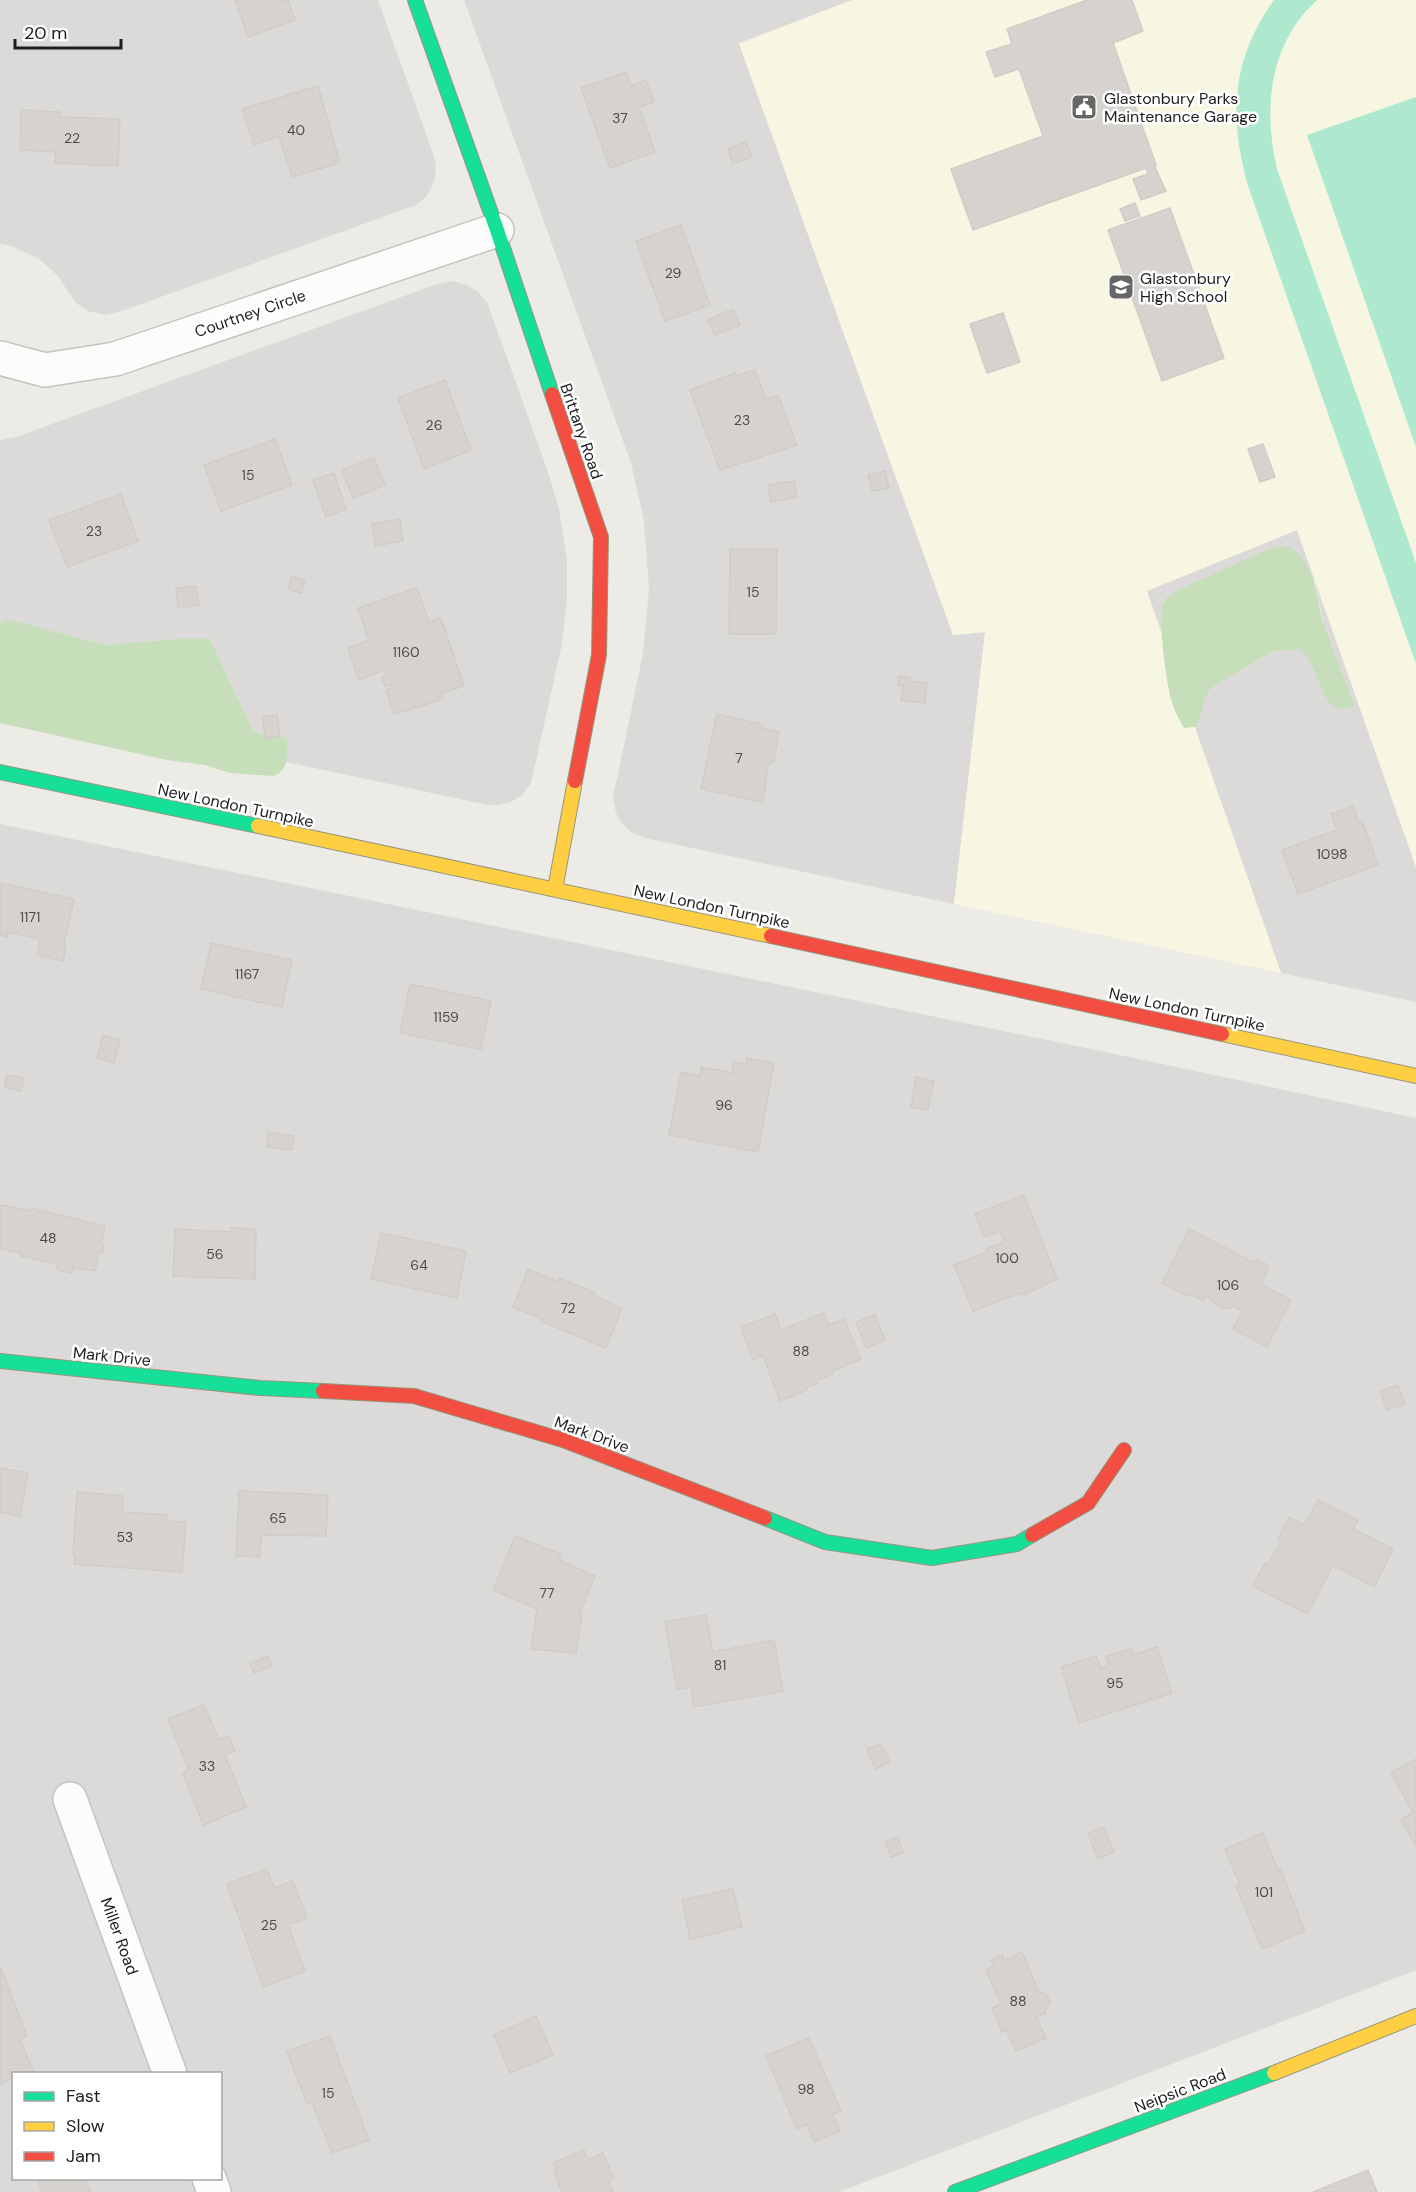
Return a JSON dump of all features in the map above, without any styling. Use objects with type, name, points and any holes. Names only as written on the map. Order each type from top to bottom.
[{"type":"street","name":"Brittany Road","points":[[415,0],[497,230],[601,537],[599,655],[555,889]]},
{"type":"street","name":"Courtney Circle","points":[[0,358],[45,370],[115,359],[497,230]]},
{"type":"street","name":"New London Turnpike","points":[[0,772],[555,889],[1416,1076]]},
{"type":"street","name":"Mark Drive","points":[[0,1361],[260,1388],[414,1396],[563,1440],[825,1542],[933,1558],[1017,1544],[1058,1521],[1088,1503],[1124,1450]]},
{"type":"street","name":"Miller Road","points":[[70,1799],[170,2072]]},
{"type":"street","name":"Neipsic Road","points":[[955,2192],[1288,2068],[1416,2016]]},
{"type":"shaded area","points":[[0,0],[378,0],[434,156],[436,168],[434,182],[427,196],[416,205],[119,312],[105,315],[88,311],[76,303],[57,275],[39,259],[12,246],[0,244]]},
{"type":"shaded area","points":[[464,0],[852,0],[739,43],[953,635],[985,632],[954,904],[645,838],[631,832],[622,824],[616,813],[613,798],[643,653],[649,589],[644,521],[631,463]]},
{"type":"shaded area","name":"Glastonbury High School","points":[[852,0],[1416,0],[1416,867],[1297,530],[1147,591],[1281,973],[954,904],[985,632],[953,635],[739,44]]},
{"type":"shaded area","points":[[452,281],[477,291],[487,302],[548,472],[559,509],[567,560],[567,599],[562,644],[531,783],[522,795],[511,802],[488,805],[286,762],[287,741],[261,735],[252,729],[210,639],[173,639],[107,645],[11,620],[0,624],[0,440],[16,437],[437,284]]},
{"type":"shaded area","points":[[1297,530],[1416,867],[1416,1002],[1281,973],[1195,727],[1207,693],[1211,688],[1273,652],[1300,649],[1305,652],[1311,661],[1323,694],[1324,625],[1315,582],[1271,548],[1169,595],[1163,602],[1163,638],[1146,591]]},
{"type":"shaded area","points":[[0,824],[1416,1118],[1416,1970],[839,2192],[0,2192]]},
{"type":"green space","points":[[1274,0],[1317,0],[1301,17],[1280,57],[1271,101],[1273,146],[1277,169],[1416,563],[1416,664],[1248,186],[1242,161],[1237,113],[1242,67],[1249,45]]},
{"type":"green space","points":[[1416,97],[1416,447],[1307,135]]},
{"type":"green space","points":[[1289,546],[1305,563],[1310,573],[1325,628],[1354,706],[1342,709],[1334,706],[1327,699],[1307,656],[1300,649],[1272,652],[1211,688],[1195,727],[1184,728],[1173,705],[1167,681],[1161,624],[1164,601],[1178,590],[1271,548]]},
{"type":"green space","points":[[11,620],[107,645],[173,639],[210,639],[252,729],[261,735],[282,736],[287,741],[285,766],[274,776],[230,773],[205,765],[167,760],[0,723],[0,624]]},
{"type":"building","points":[[235,0],[288,0],[295,20],[248,37]]},
{"type":"building","name":"Glastonbury Parks Maintenance Garage","points":[[1087,0],[1132,0],[1143,31],[1113,43],[1156,165],[1154,165],[1166,191],[1141,200],[1133,179],[1148,174],[1146,168],[973,230],[951,169],[1043,136],[1019,69],[995,77],[986,52],[1012,44],[1007,29]]},
{"type":"building","points":[[626,72],[631,86],[646,80],[654,102],[639,107],[655,152],[610,168],[581,88]]},
{"type":"building","points":[[318,86],[340,163],[292,177],[279,136],[254,145],[242,109]]},
{"type":"building","points":[[21,110],[60,112],[60,117],[120,119],[118,166],[55,163],[55,152],[20,150]]},
{"type":"building","points":[[746,142],[752,157],[733,164],[728,149]]},
{"type":"building","points":[[1135,203],[1140,216],[1125,221],[1120,209]]},
{"type":"building","points":[[1170,208],[1224,358],[1162,381],[1108,230]]},
{"type":"building","points":[[681,225],[710,305],[665,321],[636,241]]},
{"type":"building","points":[[733,309],[740,325],[715,335],[708,320]]},
{"type":"building","points":[[1003,313],[1020,362],[987,373],[970,324]]},
{"type":"building","points":[[755,370],[766,399],[778,395],[797,445],[720,470],[690,390],[735,373],[736,376]]},
{"type":"building","points":[[445,380],[471,450],[424,469],[398,398]]},
{"type":"building","points":[[275,439],[292,485],[221,511],[204,465]]},
{"type":"building","points":[[1263,444],[1275,477],[1260,482],[1248,449]]},
{"type":"building","points":[[374,458],[385,485],[353,498],[342,470]]},
{"type":"building","points":[[885,471],[889,488],[872,491],[868,475]]},
{"type":"building","points":[[334,473],[346,509],[326,517],[313,480]]},
{"type":"building","points":[[794,481],[797,497],[771,502],[768,485]]},
{"type":"building","points":[[121,494],[138,541],[67,567],[49,520]]},
{"type":"building","points":[[400,519],[403,541],[375,546],[372,524]]},
{"type":"building","points":[[730,549],[777,549],[776,634],[729,634]]},
{"type":"building","points":[[292,576],[305,580],[301,593],[288,589]]},
{"type":"building","points":[[196,586],[199,605],[178,608],[176,588]]},
{"type":"building","points":[[417,588],[429,622],[441,618],[464,686],[442,693],[444,699],[394,714],[386,690],[392,688],[390,684],[385,686],[382,677],[386,676],[385,670],[359,680],[348,648],[369,640],[358,608]]},
{"type":"building","points":[[899,676],[910,678],[910,681],[927,683],[925,703],[901,700],[903,685],[898,685]]},
{"type":"building","points":[[717,714],[764,725],[763,728],[779,732],[774,760],[768,763],[763,802],[701,789]]},
{"type":"building","points":[[277,715],[280,736],[265,738],[262,717]]},
{"type":"building","points":[[1353,806],[1359,822],[1362,821],[1378,865],[1298,894],[1282,850],[1337,830],[1331,814]]},
{"type":"building","points":[[0,883],[74,899],[64,944],[66,945],[63,961],[37,955],[40,939],[8,932],[7,937],[0,935]]},
{"type":"building","points":[[211,943],[292,960],[282,1007],[201,989]]},
{"type":"building","points":[[410,984],[491,1001],[481,1049],[400,1033]]},
{"type":"building","points":[[103,1035],[120,1040],[114,1063],[97,1058]]},
{"type":"building","points":[[747,1058],[774,1063],[758,1152],[669,1135],[681,1072],[700,1076],[701,1067],[732,1073],[733,1062],[746,1064]]},
{"type":"building","points":[[7,1075],[24,1078],[21,1091],[5,1087]]},
{"type":"building","points":[[916,1077],[934,1081],[928,1110],[911,1107]]},
{"type":"building","points":[[268,1132],[294,1136],[292,1150],[267,1147]]},
{"type":"building","points":[[1024,1195],[1057,1279],[1024,1295],[1023,1293],[973,1311],[954,1265],[987,1252],[986,1249],[1004,1242],[1000,1231],[984,1237],[975,1214]]},
{"type":"building","points":[[0,1205],[30,1211],[30,1208],[105,1226],[101,1244],[104,1245],[103,1252],[100,1251],[95,1271],[73,1267],[72,1273],[57,1270],[58,1264],[0,1249]]},
{"type":"building","points":[[231,1228],[256,1229],[255,1279],[173,1276],[175,1229],[231,1232]]},
{"type":"building","points":[[1189,1229],[1253,1262],[1257,1260],[1266,1264],[1269,1269],[1261,1284],[1291,1300],[1267,1347],[1233,1329],[1242,1311],[1231,1305],[1230,1308],[1223,1308],[1206,1295],[1203,1301],[1188,1293],[1187,1296],[1162,1283]]},
{"type":"building","points":[[381,1233],[466,1251],[457,1298],[371,1279]]},
{"type":"building","points":[[528,1269],[558,1282],[559,1278],[596,1293],[595,1296],[622,1308],[606,1348],[513,1307]]},
{"type":"building","points":[[824,1313],[829,1325],[844,1319],[861,1359],[832,1371],[833,1374],[816,1381],[817,1384],[806,1387],[807,1390],[780,1401],[763,1356],[753,1360],[741,1327],[775,1314],[781,1330]]},
{"type":"building","points":[[875,1315],[885,1340],[866,1348],[856,1322]]},
{"type":"building","points":[[1398,1385],[1405,1404],[1387,1410],[1380,1391]]},
{"type":"building","points":[[0,1468],[28,1473],[20,1516],[0,1512]]},
{"type":"building","points":[[239,1491],[328,1495],[326,1536],[261,1535],[260,1557],[236,1556]]},
{"type":"building","points":[[77,1492],[123,1496],[122,1512],[167,1515],[167,1521],[186,1522],[182,1572],[74,1564]]},
{"type":"building","points":[[1318,1500],[1358,1520],[1353,1529],[1393,1549],[1374,1587],[1333,1565],[1308,1614],[1253,1586],[1265,1563],[1268,1565],[1281,1541],[1278,1539],[1289,1517],[1304,1525]]},
{"type":"building","points":[[515,1536],[561,1554],[559,1560],[595,1576],[579,1615],[582,1615],[576,1653],[531,1649],[537,1609],[493,1590]]},
{"type":"building","points":[[706,1615],[713,1652],[774,1640],[783,1691],[694,1707],[691,1687],[677,1689],[665,1622]]},
{"type":"building","points":[[1157,1647],[1172,1693],[1079,1723],[1061,1667],[1096,1656],[1101,1668],[1109,1665],[1106,1656],[1131,1649],[1133,1655]]},
{"type":"building","points":[[268,1656],[272,1666],[254,1673],[250,1663]]},
{"type":"building","points":[[204,1705],[219,1740],[229,1736],[235,1751],[225,1755],[246,1807],[203,1825],[183,1773],[189,1770],[168,1719]]},
{"type":"building","points":[[881,1744],[890,1762],[875,1769],[867,1749]]},
{"type":"building","points":[[1416,1759],[1416,1846],[1401,1820],[1413,1812],[1391,1773]]},
{"type":"building","points":[[1104,1827],[1114,1852],[1098,1859],[1088,1833]]},
{"type":"building","points":[[1263,1833],[1278,1870],[1280,1868],[1305,1931],[1262,1949],[1236,1886],[1240,1885],[1225,1849]]},
{"type":"building","points":[[898,1837],[903,1853],[891,1857],[885,1842]]},
{"type":"building","points":[[267,1869],[274,1888],[293,1881],[307,1918],[288,1925],[305,1971],[263,1987],[227,1884]]},
{"type":"building","points":[[733,1889],[742,1927],[690,1939],[682,1900]]},
{"type":"building","points":[[1022,1952],[1039,1992],[1046,1994],[1050,2002],[1044,2010],[1046,2013],[1036,2017],[1046,2038],[1016,2051],[1006,2030],[1002,2032],[992,2008],[1001,2004],[986,1970],[994,1966],[991,1960],[1002,1955],[1004,1961]]},
{"type":"building","points":[[1,1968],[27,2036],[20,2039],[33,2071],[12,2072],[12,2079],[0,2084]]},
{"type":"building","points":[[536,2016],[553,2055],[510,2073],[494,2035]]},
{"type":"building","points":[[330,2036],[369,2140],[332,2153],[312,2102],[307,2104],[287,2051]]},
{"type":"building","points":[[809,2038],[841,2111],[833,2114],[840,2131],[814,2142],[807,2124],[797,2129],[766,2056]]},
{"type":"building","points":[[584,2150],[588,2160],[603,2153],[614,2179],[609,2181],[613,2192],[562,2192],[554,2173],[557,2172],[553,2163]]},
{"type":"building","points":[[1368,2170],[1377,2192],[1313,2192]]},
{"type":"building","points":[[38,2180],[86,2180],[90,2192],[42,2192]]},
{"type":"traffic: fast","points":[[415,0],[497,230],[552,394]]},
{"type":"traffic: fast","points":[[0,772],[258,826]]},
{"type":"traffic: fast","points":[[0,1361],[260,1388],[323,1391]]},
{"type":"traffic: fast","points":[[765,1518],[825,1542],[932,1558],[1017,1544],[1032,1535]]},
{"type":"traffic: fast","points":[[955,2192],[1274,2073]]},
{"type":"traffic: slow","points":[[555,889],[575,781]]},
{"type":"traffic: slow","points":[[258,826],[771,936]]},
{"type":"traffic: slow","points":[[1222,1034],[1416,1076]]},
{"type":"traffic: slow","points":[[1274,2073],[1416,2016]]},
{"type":"traffic: jam","points":[[552,394],[601,537],[599,655],[575,781]]},
{"type":"traffic: jam","points":[[771,936],[1222,1034]]},
{"type":"traffic: jam","points":[[323,1391],[414,1396],[563,1440],[765,1518]]},
{"type":"traffic: jam","points":[[1032,1535],[1088,1503],[1124,1450]]},
{"type":"place","name":"Glastonbury Parks Maintenance Garage","points":[[1084,107]]},
{"type":"place","name":"Glastonbury High School","points":[[1121,287]]}]
